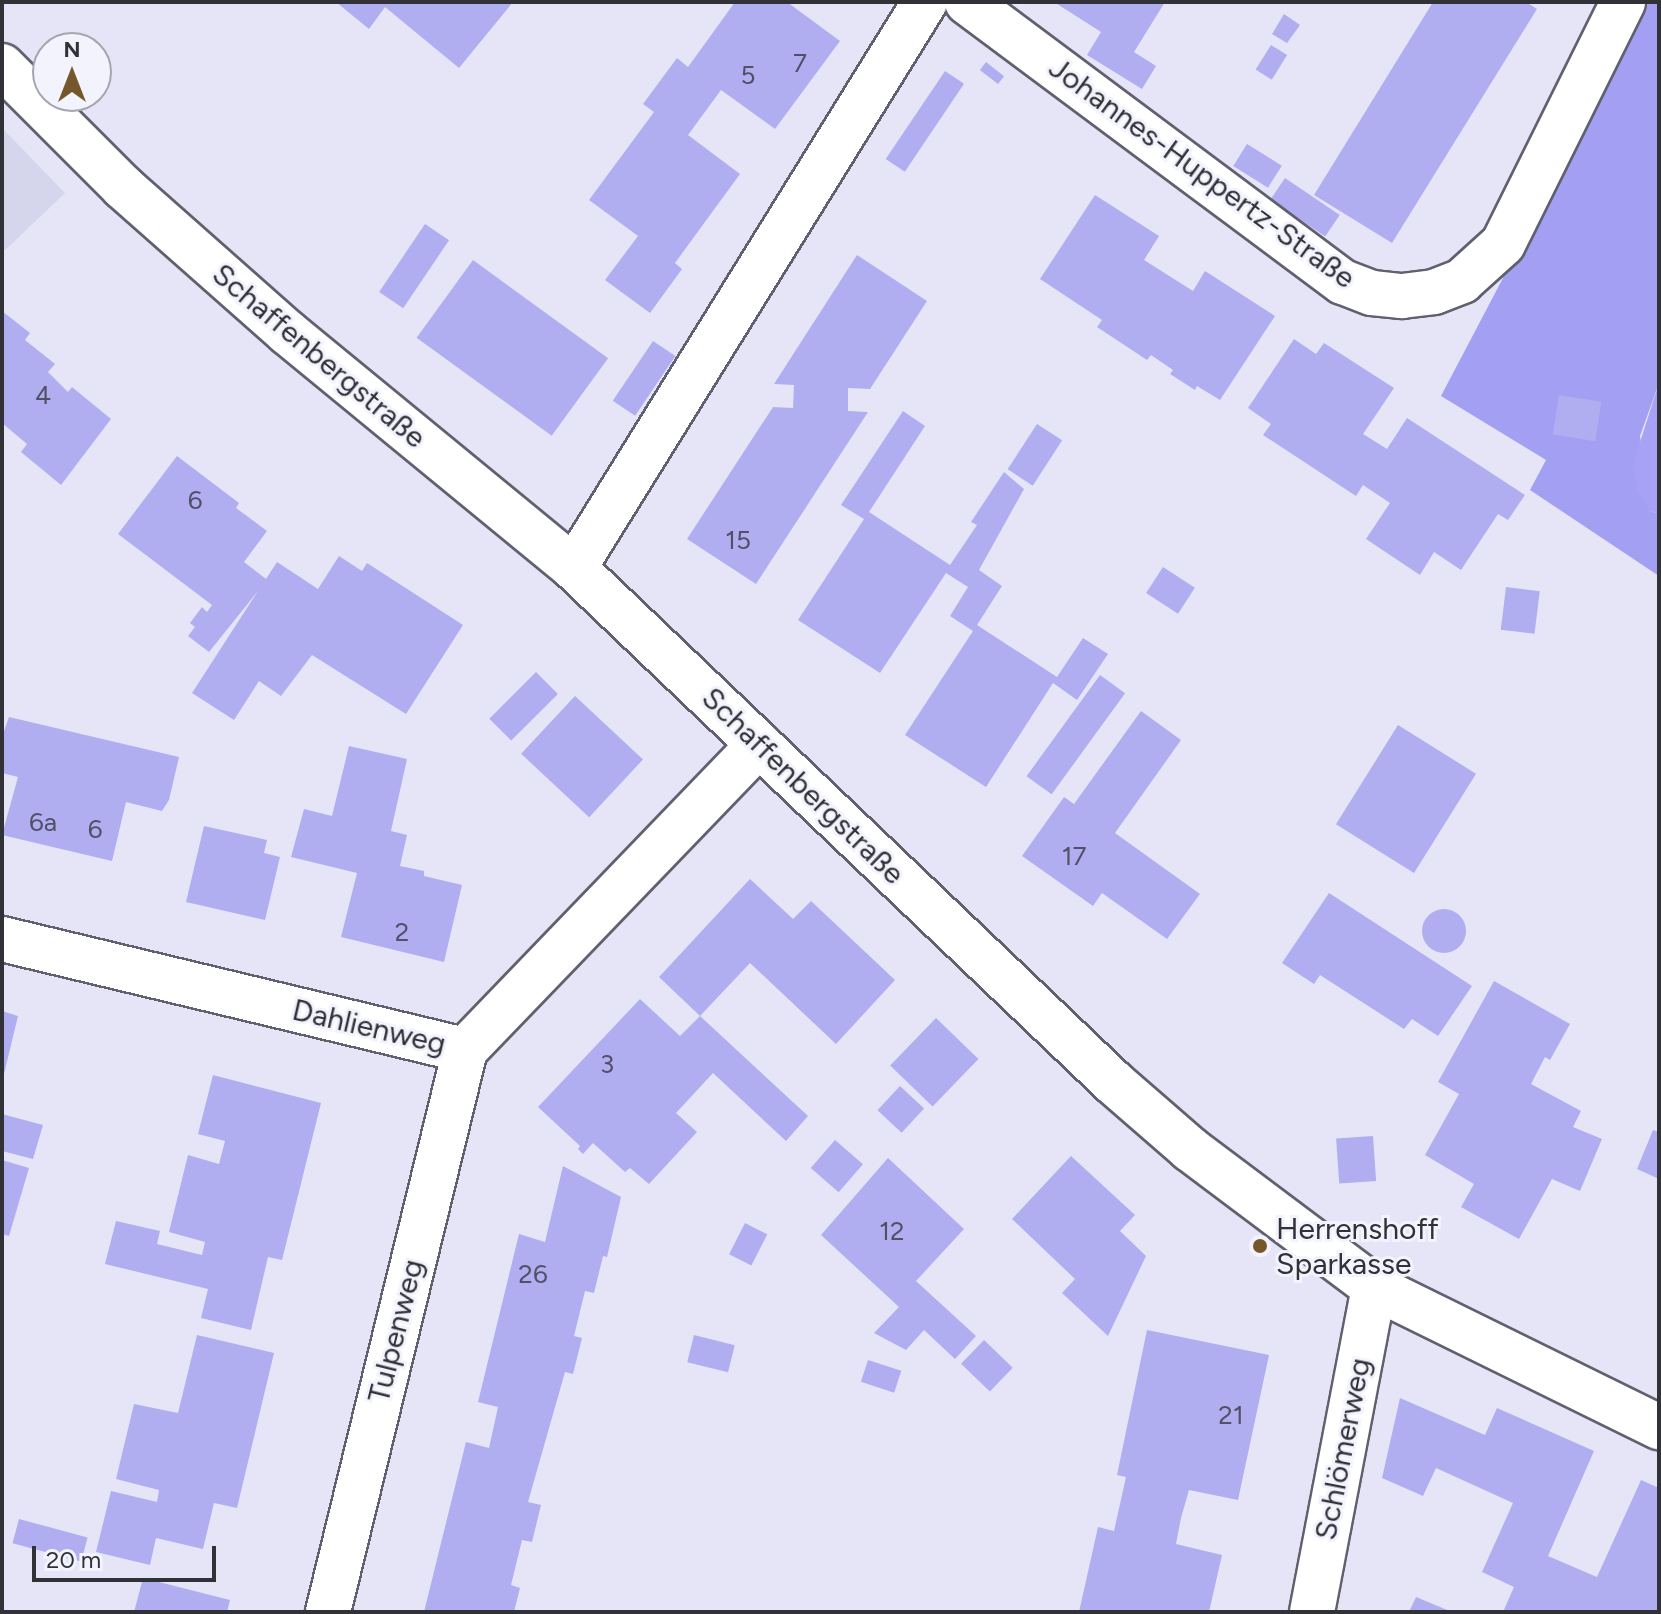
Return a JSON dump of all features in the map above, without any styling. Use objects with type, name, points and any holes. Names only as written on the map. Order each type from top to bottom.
[{"type":"street","points":[[574,568],[925,2]]},
{"type":"street","name":"Johannes-Huppertz-Straße","points":[[967,2],[1343,282],[1372,293],[1402,296],[1434,292],[1462,281],[1503,244],[1623,2]]},
{"type":"street","name":"Schaffenbergstraße","points":[[2,66],[123,187],[288,333],[574,568],[1113,1082],[1232,1183],[1374,1287],[1659,1427]]},
{"type":"street","name":"Dahlienweg","points":[[2,939],[465,1050],[759,745]]},
{"type":"street","name":"Tulpenweg","points":[[328,1612],[465,1050]]},
{"type":"street","name":"Schlömerweg","points":[[1312,1612],[1374,1287]]},
{"type":"shaded area","points":[[1648,2],[1659,2],[1659,383],[1640,436],[1650,511],[1659,514],[1659,576],[1530,490],[1546,460],[1441,396]]},
{"type":"shaded area","points":[[2,128],[65,193],[2,253]]},
{"type":"shaded area","points":[[1659,383],[1659,514],[1650,511],[1638,492],[1633,464]]},
{"type":"building","points":[[336,2],[513,2],[459,68],[385,7],[369,29]]},
{"type":"building","points":[[735,2],[787,2],[840,41],[775,129],[721,90],[688,135],[740,174],[675,263],[682,269],[650,313],[605,280],[638,236],[589,200],[654,112],[643,104],[677,58],[688,67]]},
{"type":"building","points":[[1054,2],[1165,2],[1134,52],[1156,66],[1142,89],[1087,55],[1101,32]]},
{"type":"building","points":[[1433,2],[1526,2],[1537,9],[1392,243],[1314,195]]},
{"type":"building","points":[[1284,14],[1300,25],[1287,43],[1272,34]]},
{"type":"building","points":[[1271,45],[1287,55],[1272,80],[1256,70]]},
{"type":"building","points":[[986,62],[1004,76],[998,84],[980,70]]},
{"type":"building","points":[[945,71],[964,84],[905,172],[886,159]]},
{"type":"building","points":[[1247,144],[1282,166],[1268,188],[1233,166]]},
{"type":"building","points":[[1285,178],[1340,215],[1325,236],[1270,200]]},
{"type":"building","points":[[1095,195],[1159,236],[1144,260],[1193,291],[1205,271],[1275,316],[1220,400],[1197,386],[1195,390],[1170,374],[1173,370],[1151,355],[1147,360],[1097,327],[1102,320],[1040,279]]},
{"type":"building","points":[[425,224],[449,240],[403,308],[379,292]]},
{"type":"building","points":[[857,255],[927,301],[870,389],[848,388],[848,411],[868,412],[756,584],[687,539],[773,407],[793,408],[794,385],[774,384]]},
{"type":"building","points":[[473,260],[608,358],[552,436],[417,338]]},
{"type":"building","points":[[2,311],[30,333],[25,340],[55,364],[48,372],[68,392],[72,387],[111,419],[61,485],[21,452],[27,444],[2,423]]},
{"type":"building","points":[[1294,339],[1316,354],[1324,343],[1394,388],[1363,434],[1387,449],[1407,418],[1525,495],[1508,520],[1498,514],[1461,570],[1434,552],[1420,575],[1366,539],[1390,503],[1363,485],[1356,496],[1263,435],[1271,424],[1248,408]]},
{"type":"building","points":[[653,341],[675,356],[635,416],[613,401]]},
{"type":"building","points":[[1559,395],[1601,402],[1595,441],[1553,435]]},
{"type":"building","points":[[903,411],[925,426],[869,512],[950,565],[977,525],[971,522],[1004,472],[1024,489],[979,570],[1002,586],[977,625],[1057,677],[1083,638],[1108,654],[1077,700],[1053,683],[986,787],[905,735],[973,631],[950,616],[968,587],[946,573],[880,673],[798,620],[864,519],[841,505]]},
{"type":"building","points":[[1037,424],[1062,440],[1033,486],[1008,469]]},
{"type":"building","points":[[177,456],[239,503],[236,508],[267,531],[244,562],[266,579],[277,562],[318,589],[339,556],[362,571],[367,563],[463,625],[406,714],[312,655],[281,696],[259,681],[234,720],[192,693],[258,591],[209,652],[188,636],[195,627],[190,623],[202,607],[207,612],[212,605],[118,534]]},
{"type":"building","points":[[1163,567],[1195,588],[1178,614],[1146,593]]},
{"type":"building","points":[[1506,587],[1540,591],[1535,634],[1501,630]]},
{"type":"building","points":[[536,672],[558,694],[511,741],[489,719]]},
{"type":"building","points":[[1100,675],[1125,693],[1052,794],[1027,776]]},
{"type":"building","points":[[575,696],[643,759],[589,817],[521,754]]},
{"type":"building","points":[[1141,711],[1181,740],[1115,833],[1200,894],[1167,939],[1102,893],[1093,906],[1022,856],[1064,797],[1074,804]]},
{"type":"building","points":[[9,717],[179,757],[169,800],[162,811],[126,802],[112,861],[2,835],[18,777],[2,773],[2,737]]},
{"type":"building","points":[[1398,725],[1476,774],[1414,873],[1336,824]]},
{"type":"building","points":[[349,746],[407,759],[391,831],[407,835],[400,866],[424,871],[424,876],[462,885],[444,962],[341,937],[357,873],[291,857],[304,809],[332,816]]},
{"type":"building","points":[[204,826],[267,840],[264,853],[280,857],[265,920],[186,902]]},
{"type":"building","points":[[750,879],[793,919],[811,901],[895,980],[836,1044],[750,963],[700,1016],[659,977]]},
{"type":"building","points":[[1329,893],[1472,986],[1438,1036],[1412,1019],[1404,1029],[1320,975],[1314,984],[1282,963]]},
{"type":"building","points":[[1444,909],[1459,916],[1466,931],[1459,946],[1444,953],[1429,946],[1422,931],[1429,916]]},
{"type":"building","points":[[1494,981],[1570,1024],[1550,1060],[1545,1057],[1531,1084],[1581,1111],[1573,1127],[1602,1139],[1580,1191],[1552,1179],[1519,1239],[1461,1207],[1474,1184],[1425,1155],[1459,1094],[1438,1082]]},
{"type":"building","points":[[640,999],[680,1036],[700,1016],[808,1116],[786,1141],[713,1073],[676,1113],[697,1132],[649,1184],[630,1168],[625,1172],[593,1143],[583,1154],[578,1149],[580,1146],[538,1107]]},
{"type":"building","points":[[2,1011],[18,1016],[3,1078],[2,1078]]},
{"type":"building","points":[[936,1018],[978,1059],[933,1106],[890,1065]]},
{"type":"building","points":[[213,1075],[321,1103],[282,1260],[268,1257],[251,1330],[201,1318],[208,1289],[105,1264],[116,1221],[160,1231],[157,1244],[202,1255],[205,1242],[169,1232],[188,1155],[219,1164],[225,1141],[198,1134]]},
{"type":"building","points":[[900,1086],[924,1109],[902,1133],[877,1110]]},
{"type":"building","points":[[2,1114],[43,1125],[33,1159],[2,1151]]},
{"type":"building","points":[[1653,1130],[1659,1132],[1659,1179],[1637,1169]]},
{"type":"building","points":[[1373,1136],[1376,1181],[1339,1183],[1336,1139]]},
{"type":"building","points":[[835,1140],[863,1164],[839,1192],[811,1168]]},
{"type":"building","points":[[1071,1156],[1135,1215],[1120,1231],[1146,1256],[1108,1336],[1062,1293],[1075,1279],[1012,1219]]},
{"type":"building","points":[[888,1158],[964,1229],[916,1281],[976,1336],[955,1359],[924,1330],[906,1350],[874,1333],[899,1307],[821,1235]]},
{"type":"building","points":[[2,1160],[29,1168],[9,1236],[2,1234]]},
{"type":"building","points":[[563,1166],[621,1197],[607,1257],[603,1256],[594,1293],[585,1291],[574,1336],[582,1338],[573,1374],[565,1372],[528,1502],[541,1505],[532,1542],[522,1540],[511,1585],[520,1588],[514,1612],[424,1612],[466,1442],[489,1448],[498,1407],[478,1402],[519,1234],[545,1242]]},
{"type":"building","points":[[745,1223],[767,1234],[751,1266],[729,1254]]},
{"type":"building","points":[[1147,1330],[1269,1355],[1238,1500],[1189,1490],[1181,1518],[1176,1544],[1222,1555],[1209,1612],[1079,1612],[1098,1527],[1114,1531],[1126,1477],[1117,1475]]},
{"type":"building","points":[[197,1335],[274,1353],[237,1508],[214,1503],[203,1549],[156,1538],[150,1565],[96,1552],[111,1491],[157,1502],[159,1490],[116,1479],[134,1404],[178,1413]]},
{"type":"building","points":[[694,1335],[735,1345],[728,1372],[687,1362]]},
{"type":"building","points":[[984,1340],[1013,1368],[990,1392],[961,1364]]},
{"type":"building","points":[[868,1360],[901,1371],[894,1393],[861,1382]]},
{"type":"building","points":[[1400,1398],[1485,1435],[1497,1408],[1594,1451],[1548,1556],[1597,1577],[1641,1480],[1659,1488],[1659,1612],[1503,1612],[1514,1587],[1482,1572],[1513,1503],[1436,1468],[1423,1496],[1382,1478]]},
{"type":"building","points":[[19,1519],[88,1537],[81,1562],[13,1543]]},
{"type":"building","points":[[143,1578],[230,1600],[227,1612],[134,1612]]},
{"type":"building","points":[[1416,1597],[1452,1612],[1409,1612]]},
{"type":"place","name":"Herrenshoff Sparkasse","points":[[1260,1246]]}]
